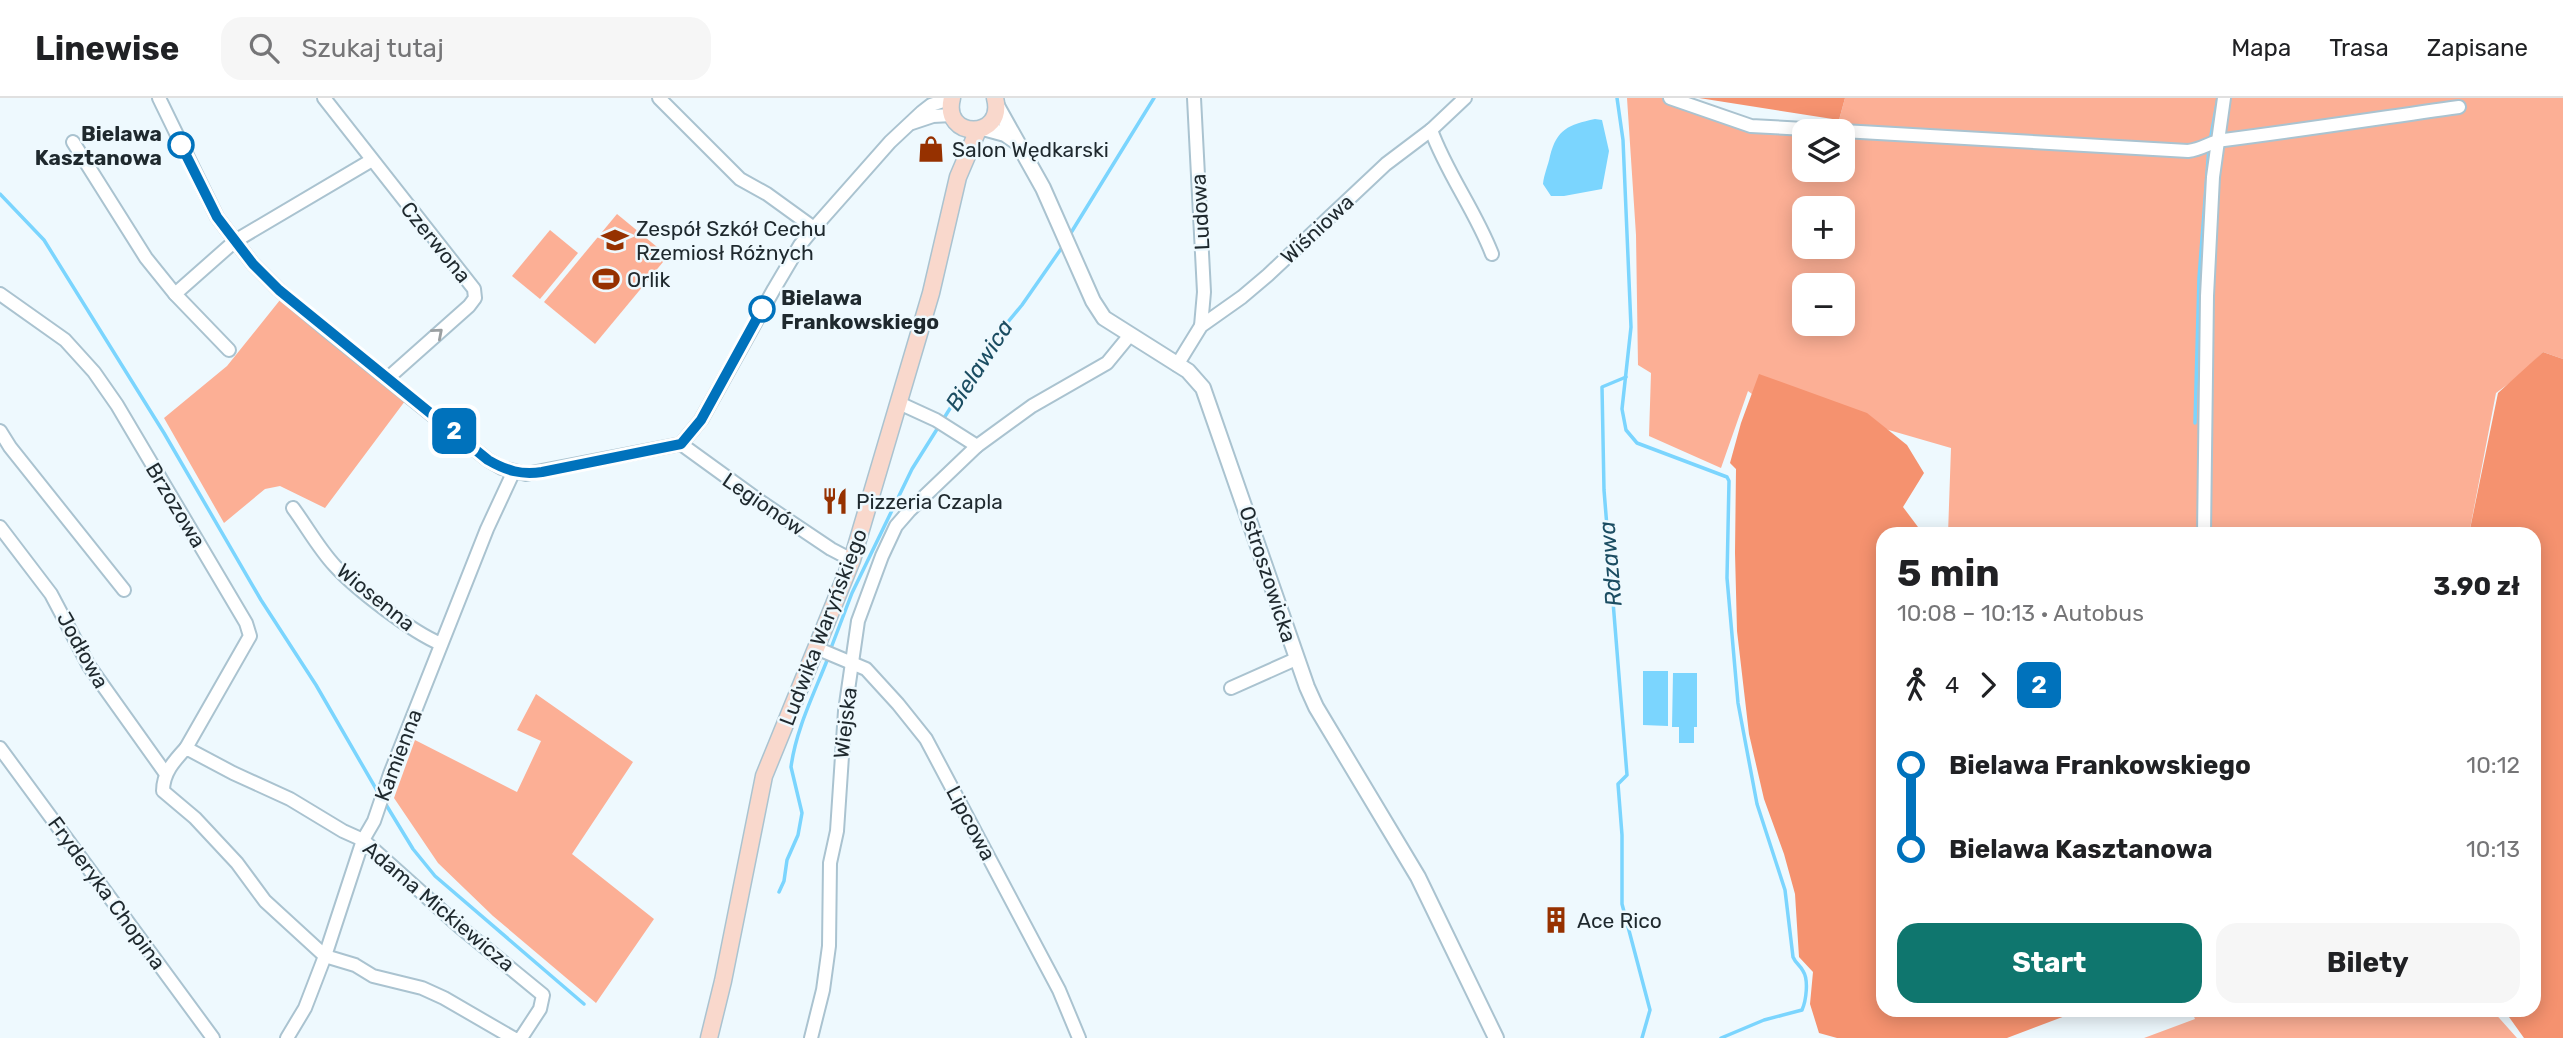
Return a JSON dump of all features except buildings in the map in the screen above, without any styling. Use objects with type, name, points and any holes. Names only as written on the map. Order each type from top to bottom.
[{"type":"main road","name":"Ludwika Waryńskiego","points":[[952,98],[958,177]]},
{"type":"main road","name":"Ludwika Waryńskiego","points":[[709,1038],[762,786],[826,652],[931,293],[958,177],[981,129],[993,119],[996,102]]},
{"type":"main road","points":[[955,120],[964,128],[981,129]]},
{"type":"street","points":[[159,98],[217,217],[253,264],[279,290],[488,460],[513,472],[526,474],[681,444],[701,420],[800,245],[867,166],[909,124],[933,102],[952,98]]},
{"type":"street","name":"Czerwona","points":[[324,98],[474,289],[475,298],[469,306],[388,378]]},
{"type":"street","points":[[659,98],[740,179],[767,194],[814,228]]},
{"type":"street","name":"Ludowa","points":[[1194,98],[1204,292],[1201,326]]},
{"type":"street","name":"Wiśniowa","points":[[1177,365],[1201,326],[1260,282],[1386,164],[1431,130],[1465,98]]},
{"type":"street","points":[[1670,98],[1751,126],[1792,128]]},
{"type":"street","points":[[2204,527],[2207,296],[2217,141],[2224,98]]},
{"type":"street","name":"Ostroszowicka","points":[[996,102],[1043,188],[1104,318],[1197,378],[1214,414],[1296,659],[1316,707],[1418,877],[1496,1038]]},
{"type":"street","points":[[1855,132],[2188,151],[2203,149],[2217,141],[2459,107]]},
{"type":"street","points":[[909,124],[933,116],[955,120]]},
{"type":"street","points":[[981,129],[1005,134],[1015,141]]},
{"type":"street","points":[[1431,130],[1441,158],[1480,222],[1492,254]]},
{"type":"street","points":[[73,142],[146,258],[175,294],[229,350]]},
{"type":"street","points":[[175,294],[235,241],[372,160]]},
{"type":"street","name":"Brzozowa","points":[[0,294],[65,340],[94,372],[117,405],[246,623],[250,636],[186,748]]},
{"type":"street","name":"Wiejska","points":[[811,1038],[823,990],[829,946],[830,863],[837,831],[842,735],[858,621],[882,556],[896,526],[976,446],[1032,406],[1107,363],[1130,335]]},
{"type":"street","points":[[899,403],[942,424],[976,446]]},
{"type":"street","points":[[0,431],[124,590]]},
{"type":"street","name":"Legionów","points":[[681,444],[761,502],[852,560]]},
{"type":"street","name":"Kamienna","points":[[287,1038],[304,1008],[325,956],[363,840],[374,821],[487,529],[513,472]]},
{"type":"street","name":"Wiosenna","points":[[293,508],[334,565],[351,581],[426,637],[442,644]]},
{"type":"street","name":"Jodłowa","points":[[0,527],[51,594],[89,666],[166,774],[163,791],[195,818],[237,863],[265,901],[325,956]]},
{"type":"street","name":"Lipcowa","points":[[826,652],[853,663],[874,677],[926,739],[1059,990],[1079,1038]]},
{"type":"street","points":[[1231,688],[1296,659]]},
{"type":"street","name":"Fryderyka Chopina","points":[[0,748],[213,1038]]},
{"type":"street","points":[[166,774],[186,748]]},
{"type":"street","name":"Adama Mickiewicza","points":[[186,748],[290,799],[363,840],[460,927],[542,995],[540,1010],[521,1038]]},
{"type":"street","points":[[325,956],[355,965],[373,976],[422,988],[513,1038]]},
{"type":"shaded area","points":[[1627,98],[1663,98],[1740,123],[1792,130],[1792,182],[1855,182],[1855,119],[1839,119],[1845,98],[2563,98],[2563,359],[2543,352],[2519,376],[2496,393],[2470,527],[1948,527],[1951,448],[1748,391],[1721,468],[1649,436],[1651,373],[1638,365],[1636,235]]},
{"type":"shaded area","points":[[1699,98],[1845,98],[1839,119]]},
{"type":"shaded area","name":"Orlik","points":[[617,214],[668,256],[595,344],[544,302]]},
{"type":"shaded area","points":[[550,230],[578,253],[540,299],[512,276]]},
{"type":"shaded area","points":[[280,300],[405,401],[325,508],[280,486],[265,489],[224,523],[164,418],[227,366]]},
{"type":"shaded area","points":[[2543,352],[2563,359],[2563,1038],[2524,1038],[2509,1017],[2541,1017],[2541,527],[2470,527],[2498,393]]},
{"type":"shaded area","points":[[1759,374],[1867,413],[1907,445],[1924,473],[1903,507],[1918,527],[1876,527],[1876,1017],[2062,1017],[2007,1038],[1837,1038],[1819,1033],[1810,1004],[1813,972],[1799,957],[1795,894],[1764,799],[1749,734],[1737,631],[1736,469],[1730,463]]},
{"type":"shaded area","points":[[536,694],[633,762],[572,854],[654,919],[596,1003],[493,916],[438,863],[394,798],[415,740],[517,792],[541,741],[517,730]]},
{"type":"shaded area","points":[[2194,1017],[2498,1017],[2517,1038],[2144,1038],[2195,1019]]},
{"type":"water","points":[[1595,119],[1602,120],[1609,151],[1602,189],[1551,196],[1543,184],[1556,140],[1571,126]]},
{"type":"water","points":[[1643,671],[1668,671],[1668,726],[1643,725]]},
{"type":"water","points":[[1673,673],[1697,673],[1697,727],[1694,727],[1694,743],[1679,743],[1679,727],[1672,727]]},
{"type":"waterway","name":"Bielawica","points":[[1069,236],[1154,98]]},
{"type":"waterway","points":[[1617,98],[1623,140],[1631,327],[1622,409],[1626,430],[1637,443],[1727,477],[1729,481],[1727,578],[1738,703],[1757,804],[1785,890],[1793,957],[1806,980],[1806,996],[1802,1010],[1764,1020],[1721,1038]]},
{"type":"waterway","points":[[2210,141],[2218,98]]},
{"type":"waterway","points":[[2195,423],[2199,278],[2209,148]]},
{"type":"waterway","points":[[0,194],[44,240],[164,433],[261,600],[316,685],[379,794]]},
{"type":"waterway","name":"Bielawica","points":[[831,648],[852,593],[912,469],[993,340],[1022,305],[1063,246]]},
{"type":"waterway","name":"Rdzawa","points":[[1626,377],[1602,387],[1604,490],[1627,775],[1618,784],[1622,835],[1622,904],[1650,1010],[1642,1038]]},
{"type":"waterway","name":"Bielawica","points":[[779,892],[784,881],[787,860],[798,835],[802,813],[791,767],[793,753],[828,658]]},
{"type":"waterway","points":[[385,803],[413,849],[435,876],[584,1004]]},
{"type":"bus line","name":"2","points":[[181,145],[217,217],[253,264],[279,290],[488,460],[513,472],[542,472],[681,444],[701,420],[762,309]]},
{"type":"place","name":"Bielawa Kasztanowa","points":[[181,145]]},
{"type":"place","name":"Salon Wędkarski","points":[[931,149]]},
{"type":"place","name":"Zespół Szkół Cechu Rzemiosł Różnych","points":[[615,240]]},
{"type":"place","name":"Orlik","points":[[606,279]]},
{"type":"place","name":"Bielawa Frankowskiego","points":[[762,309]]},
{"type":"place","name":"Pizzeria Czapla","points":[[835,501]]},
{"type":"place","name":"Ace Rico","points":[[1556,920]]}]
